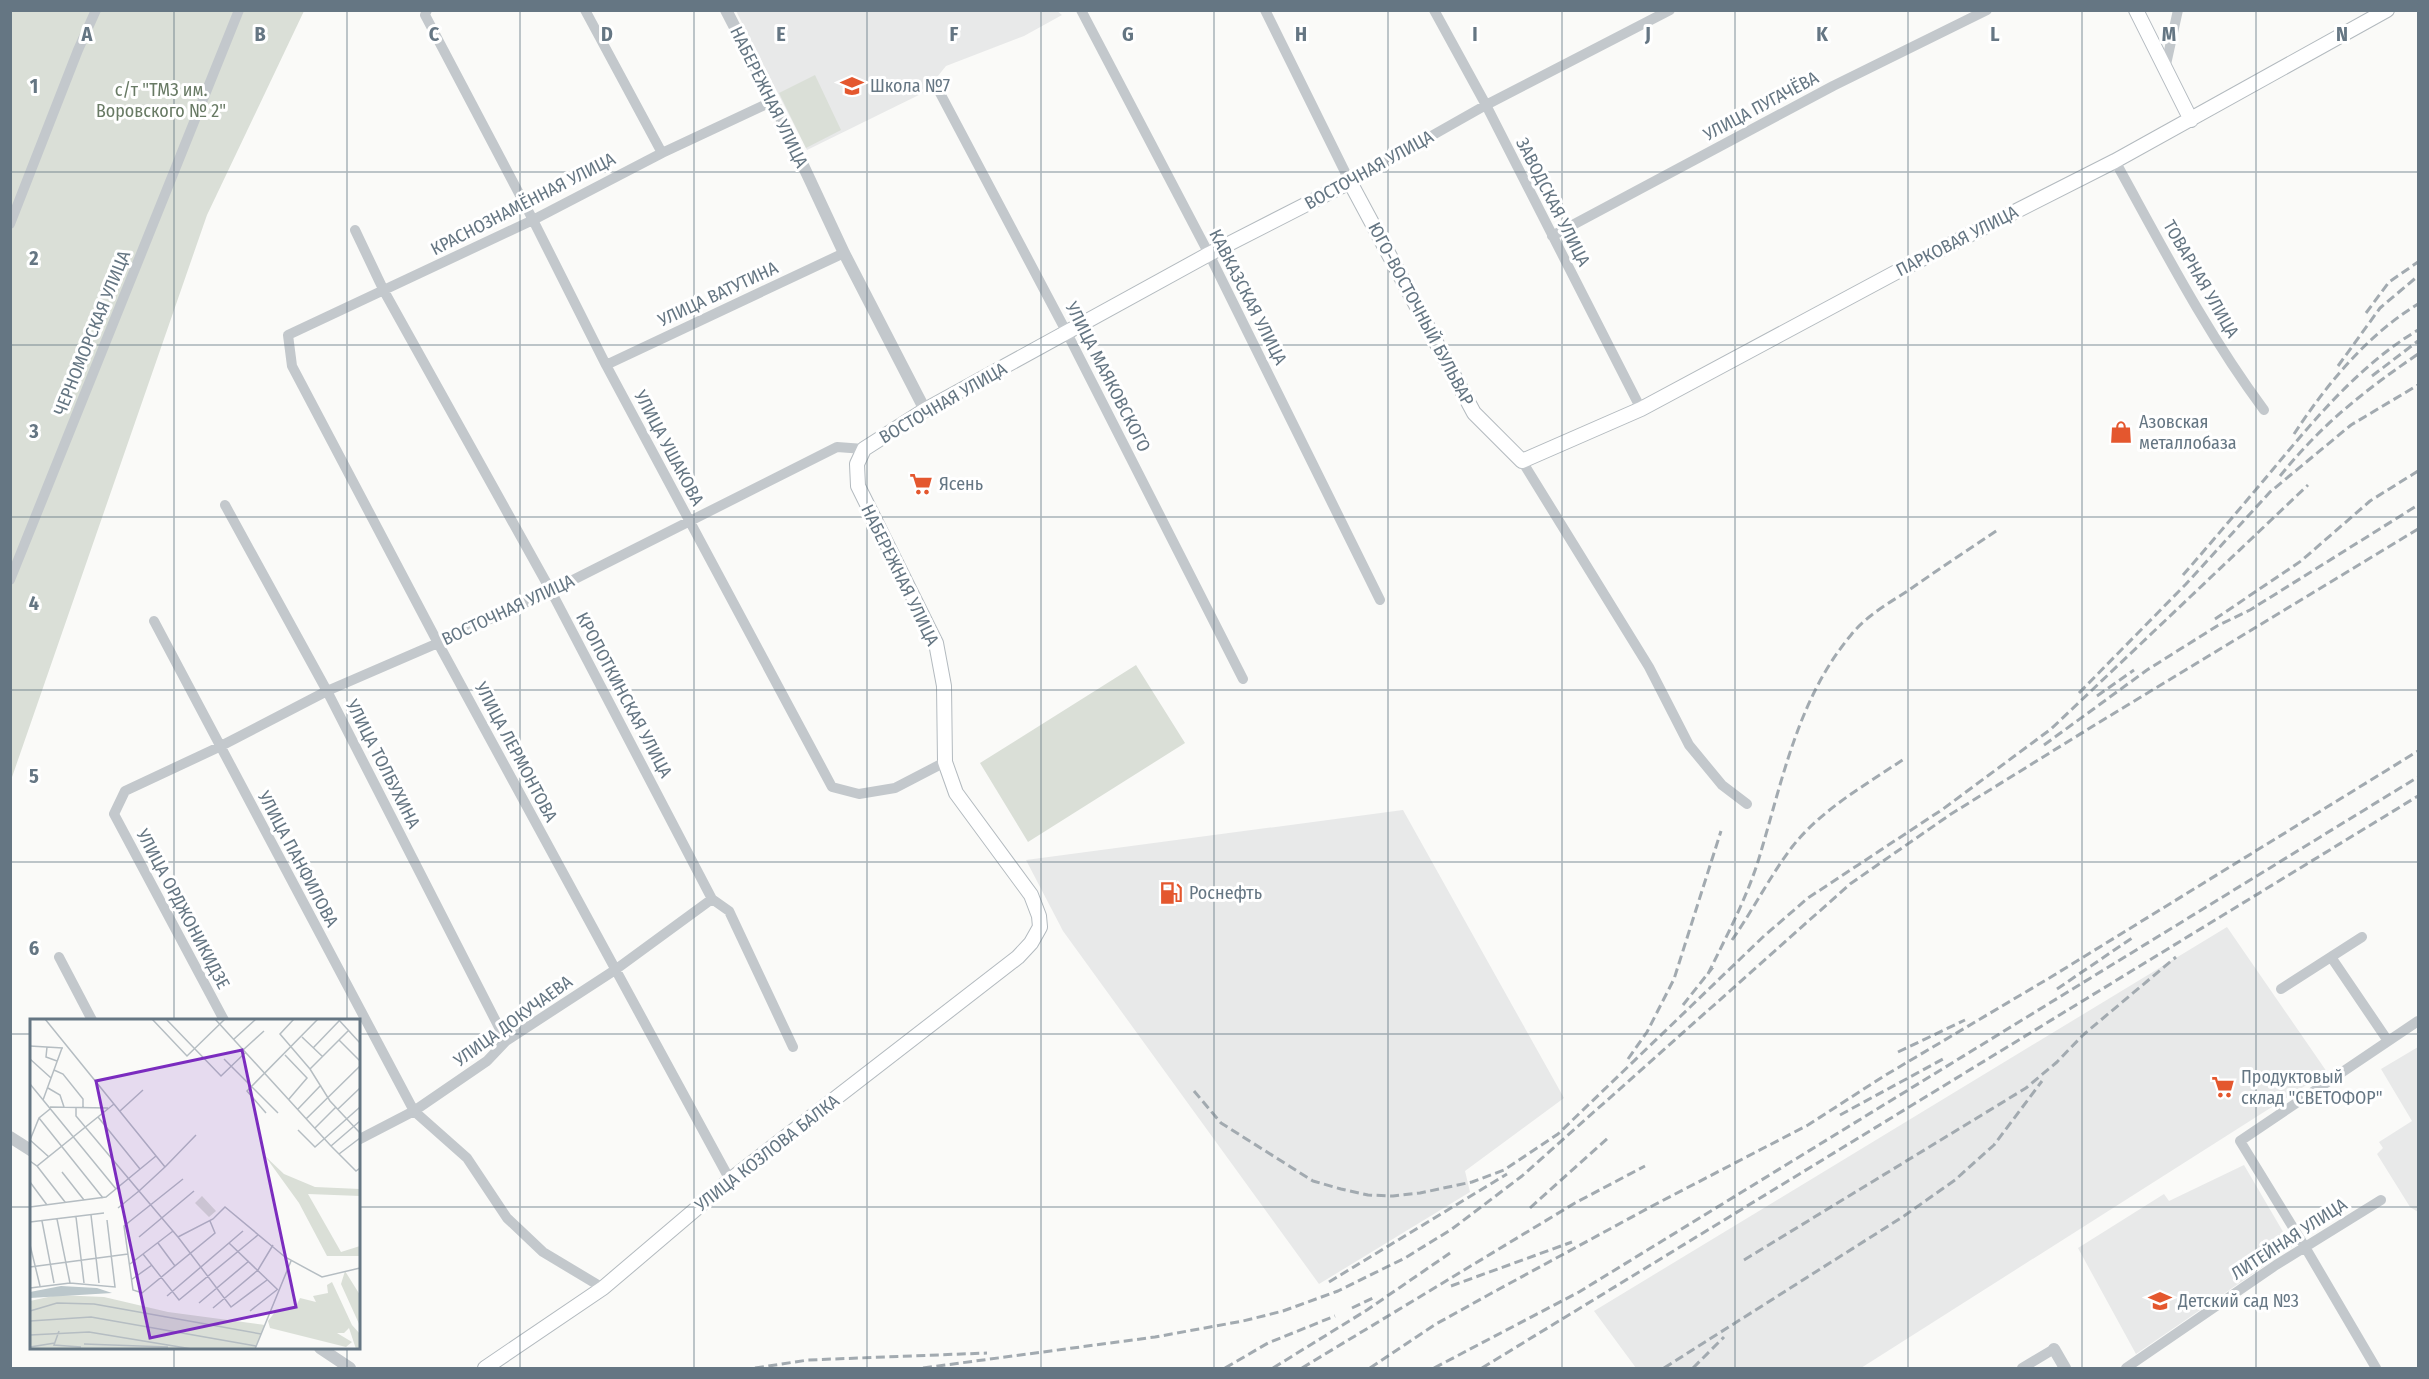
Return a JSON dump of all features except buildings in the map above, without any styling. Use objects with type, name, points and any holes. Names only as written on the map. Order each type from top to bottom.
[{"type":"main road","points":[[2136,10],[2191,120]]},
{"type":"main road","name":"ПАРКОВАЯ УЛИЦА","points":[[1522,461],[1641,409],[1902,269],[2115,161],[2387,10]]},
{"type":"main road","name":"ВОСТОЧНАЯ УЛИЦА","points":[[864,449],[925,410],[1209,254],[1350,182]]},
{"type":"main road","name":"ЮГО-ВОСТОЧНЫЙ БУЛЬВАР","points":[[1350,182],[1474,413],[1522,461]]},
{"type":"main road","name":"НАБЕРЕЖНАЯ УЛИЦА","points":[[864,449],[857,464],[858,486],[936,644],[945,686],[945,762],[957,793],[1031,895],[1039,916],[1040,927]]},
{"type":"main road","name":"УЛИЦА КОЗЛОВА БАЛКА","points":[[485,1368],[603,1288],[730,1180],[1018,957],[1030,944],[1040,927]]},
{"type":"street","points":[[10,224],[96,10]]},
{"type":"street","name":"ЧЕРНОМОРСКАЯ УЛИЦА","points":[[10,580],[239,10]]},
{"type":"street","points":[[585,10],[662,153]]},
{"type":"street","name":"НАБЕРЕЖНАЯ УЛИЦА","points":[[726,10],[773,100],[844,253],[925,410]]},
{"type":"street","name":"КАВКАЗСКАЯ УЛИЦА","points":[[1081,10],[1209,254],[1380,600]]},
{"type":"street","name":"ЮГО-ВОСТОЧНЫЙ БУЛЬВАР","points":[[1265,10],[1350,182]]},
{"type":"street","name":"ЗАВОДСКАЯ УЛИЦА","points":[[1434,10],[1486,105],[1641,409]]},
{"type":"street","name":"ВОСТОЧНАЯ УЛИЦА","points":[[1350,182],[1486,105],[1670,10]]},
{"type":"street","name":"УЛИЦА ПУГАЧЁВА","points":[[1552,236],[1833,86],[1987,10]]},
{"type":"street","points":[[2165,69],[2178,10]]},
{"type":"street","name":"УЛИЦА УШАКОВА","points":[[426,13],[606,365],[832,787],[859,794],[895,788],[945,762]]},
{"type":"street","name":"УЛИЦА МАЯКОВСКОГО","points":[[940,93],[1067,333],[1243,679]]},
{"type":"street","name":"КРАСНОЗНАМЁННАЯ УЛИЦА","points":[[288,335],[533,220],[662,153],[773,100]]},
{"type":"street","name":"ТОВАРНАЯ УЛИЦА","points":[[2115,161],[2209,330],[2264,410]]},
{"type":"street","name":"КРОПОТКИНСКАЯ УЛИЦА","points":[[355,230],[384,291],[551,591],[712,899],[729,911],[793,1047]]},
{"type":"street","name":"УЛИЦА ВАТУТИНА","points":[[606,365],[844,253]]},
{"type":"street","name":"УЛИЦА ЛЕРМОНТОВА","points":[[288,335],[292,366],[438,643],[730,1180]]},
{"type":"street","name":"ВОСТОЧНАЯ УЛИЦА","points":[[114,814],[125,792],[327,692],[551,591],[837,447],[864,449]]},
{"type":"street","name":"ЮГО-ВОСТОЧНЫЙ БУЛЬВАР","points":[[1522,461],[1649,667],[1689,745],[1722,785],[1747,804]]},
{"type":"street","name":"УЛИЦА ТОЛБУХИНА","points":[[225,505],[327,692],[506,1041]]},
{"type":"street","name":"УЛИЦА ПАНФИЛОВА","points":[[153,621],[414,1111]]},
{"type":"street","name":"УЛИЦА ОРДЖОНИКИДЗЕ","points":[[114,814],[223,1019]]},
{"type":"street","name":"УЛИЦА ДОКУЧАЕВА","points":[[360,1139],[414,1111],[487,1061],[506,1041],[615,970],[712,899]]},
{"type":"street","points":[[2281,989],[2362,937]]},
{"type":"street","points":[[59,957],[91,1019]]},
{"type":"street","points":[[2331,957],[2388,1041]]},
{"type":"street","points":[[2376,1368],[2240,1141],[2418,1021]]},
{"type":"street","points":[[414,1111],[467,1158],[507,1218],[543,1252],[603,1288]]},
{"type":"street","points":[[10,1137],[30,1150]]},
{"type":"street","name":"ЛИТЕЙНАЯ УЛИЦА","points":[[2126,1368],[2305,1247],[2381,1200]]},
{"type":"street","points":[[2022,1368],[2054,1348],[2065,1368]]},
{"type":"street","points":[[323,1349],[350,1368]]},
{"type":"shaded area","name":"Школа №7","points":[[1056,10],[1062,15],[1024,36],[946,66],[925,92],[807,150],[736,11]]},
{"type":"shaded area","points":[[1403,810],[1564,1098],[1465,1171],[1470,1192],[1319,1284],[1063,931],[1026,860]]},
{"type":"shaded area","points":[[2227,927],[2327,1072],[1861,1368],[1636,1368],[1594,1311]]},
{"type":"shaded area","points":[[2418,1047],[2418,1212],[2410,1207],[2377,1154],[2383,1148],[2379,1142],[2412,1121],[2381,1069]]},
{"type":"shaded area","name":"Детский сад №3","points":[[2244,1165],[2292,1247],[2136,1354],[2078,1248],[2164,1194],[2169,1201]]},
{"type":"green space","name":"с/т \"ТМЗ им. Воровского № 2\"","points":[[11,11],[304,11],[207,215],[11,780]]},
{"type":"green space","points":[[815,75],[841,130],[806,148],[779,93]]},
{"type":"green space","points":[[1136,665],[1185,743],[1028,842],[980,763]]},
{"type":"railway","points":[[2366,313],[2389,282],[2418,262]]},
{"type":"railway","points":[[2338,366],[2380,308],[2418,276]]},
{"type":"railway","points":[[2294,434],[2349,362],[2382,330],[2418,304]]},
{"type":"railway","points":[[2183,575],[2335,398],[2374,361],[2418,330]]},
{"type":"railway","points":[[2372,376],[2418,341]]},
{"type":"railway","points":[[2280,476],[2344,409],[2418,354]]},
{"type":"railway","points":[[2079,693],[2186,584],[2270,492],[2351,425],[2418,385]]},
{"type":"railway","points":[[2215,619],[2301,561],[2370,501],[2418,471]]},
{"type":"railway","points":[[1194,1091],[1221,1123],[1313,1181],[1341,1189],[1368,1195],[1393,1196],[1420,1193],[1472,1182],[1504,1170],[1558,1134],[1764,936],[1808,898],[1943,809],[2051,729],[2308,485]]},
{"type":"railway","points":[[2044,745],[2147,670],[2217,626],[2250,610],[2418,505]]},
{"type":"railway","points":[[1708,974],[1751,880],[1786,764],[1806,709],[1833,659],[1857,628],[1871,616],[1999,529]]},
{"type":"railway","points":[[923,1368],[1155,1337],[1243,1321],[1283,1311],[1338,1291],[1405,1258],[1452,1229],[1522,1176],[1850,884],[1951,814],[2418,529]]},
{"type":"railway","points":[[2097,696],[2134,670]]},
{"type":"railway","points":[[1370,1368],[1436,1324],[1490,1294],[1808,1125],[1884,1076],[2051,977],[2418,751]]},
{"type":"railway","points":[[1732,940],[1784,858],[1816,821],[1844,799],[1904,759]]},
{"type":"railway","points":[[1434,1368],[1579,1292],[2418,777]]},
{"type":"railway","points":[[1482,1368],[2418,796]]},
{"type":"railway","points":[[1628,1059],[1647,1032],[1674,979],[1721,831]]},
{"type":"railway","points":[[2057,989],[2132,938]]},
{"type":"railway","points":[[1744,1260],[2026,1088],[2057,1062],[2083,1035],[2176,957]]},
{"type":"railway","points":[[1683,1005],[1713,967]]},
{"type":"railway","points":[[1898,1052],[1965,1020]]},
{"type":"railway","points":[[1840,1115],[1943,1059]]},
{"type":"railway","points":[[1664,1368],[1904,1216],[1955,1180],[1994,1145],[2042,1081]]},
{"type":"railway","points":[[1530,1208],[1609,1137]]},
{"type":"railway","points":[[1302,1368],[1575,1203],[1645,1166]]},
{"type":"railway","points":[[1329,1282],[1507,1174]]},
{"type":"railway","points":[[1451,1286],[1572,1242]]},
{"type":"railway","points":[[1273,1368],[1367,1310],[1450,1253]]},
{"type":"railway","points":[[1352,1308],[1375,1297]]},
{"type":"railway","points":[[1225,1368],[1268,1343],[1335,1316]]},
{"type":"railway","points":[[1693,1368],[1724,1337]]},
{"type":"railway","points":[[755,1368],[808,1360],[987,1353]]},
{"type":"place","name":"Школа №7","points":[[852,86]]},
{"type":"place","name":"Азовская металлобаза","points":[[2121,432]]},
{"type":"place","name":"Ясень","points":[[921,484]]},
{"type":"place","name":"Роснефть","points":[[1171,893]]},
{"type":"place","name":"Продуктовый склад \"СВЕТОФОР\"","points":[[2223,1087]]},
{"type":"place","name":"Детский сад №3","points":[[2160,1301]]}]
